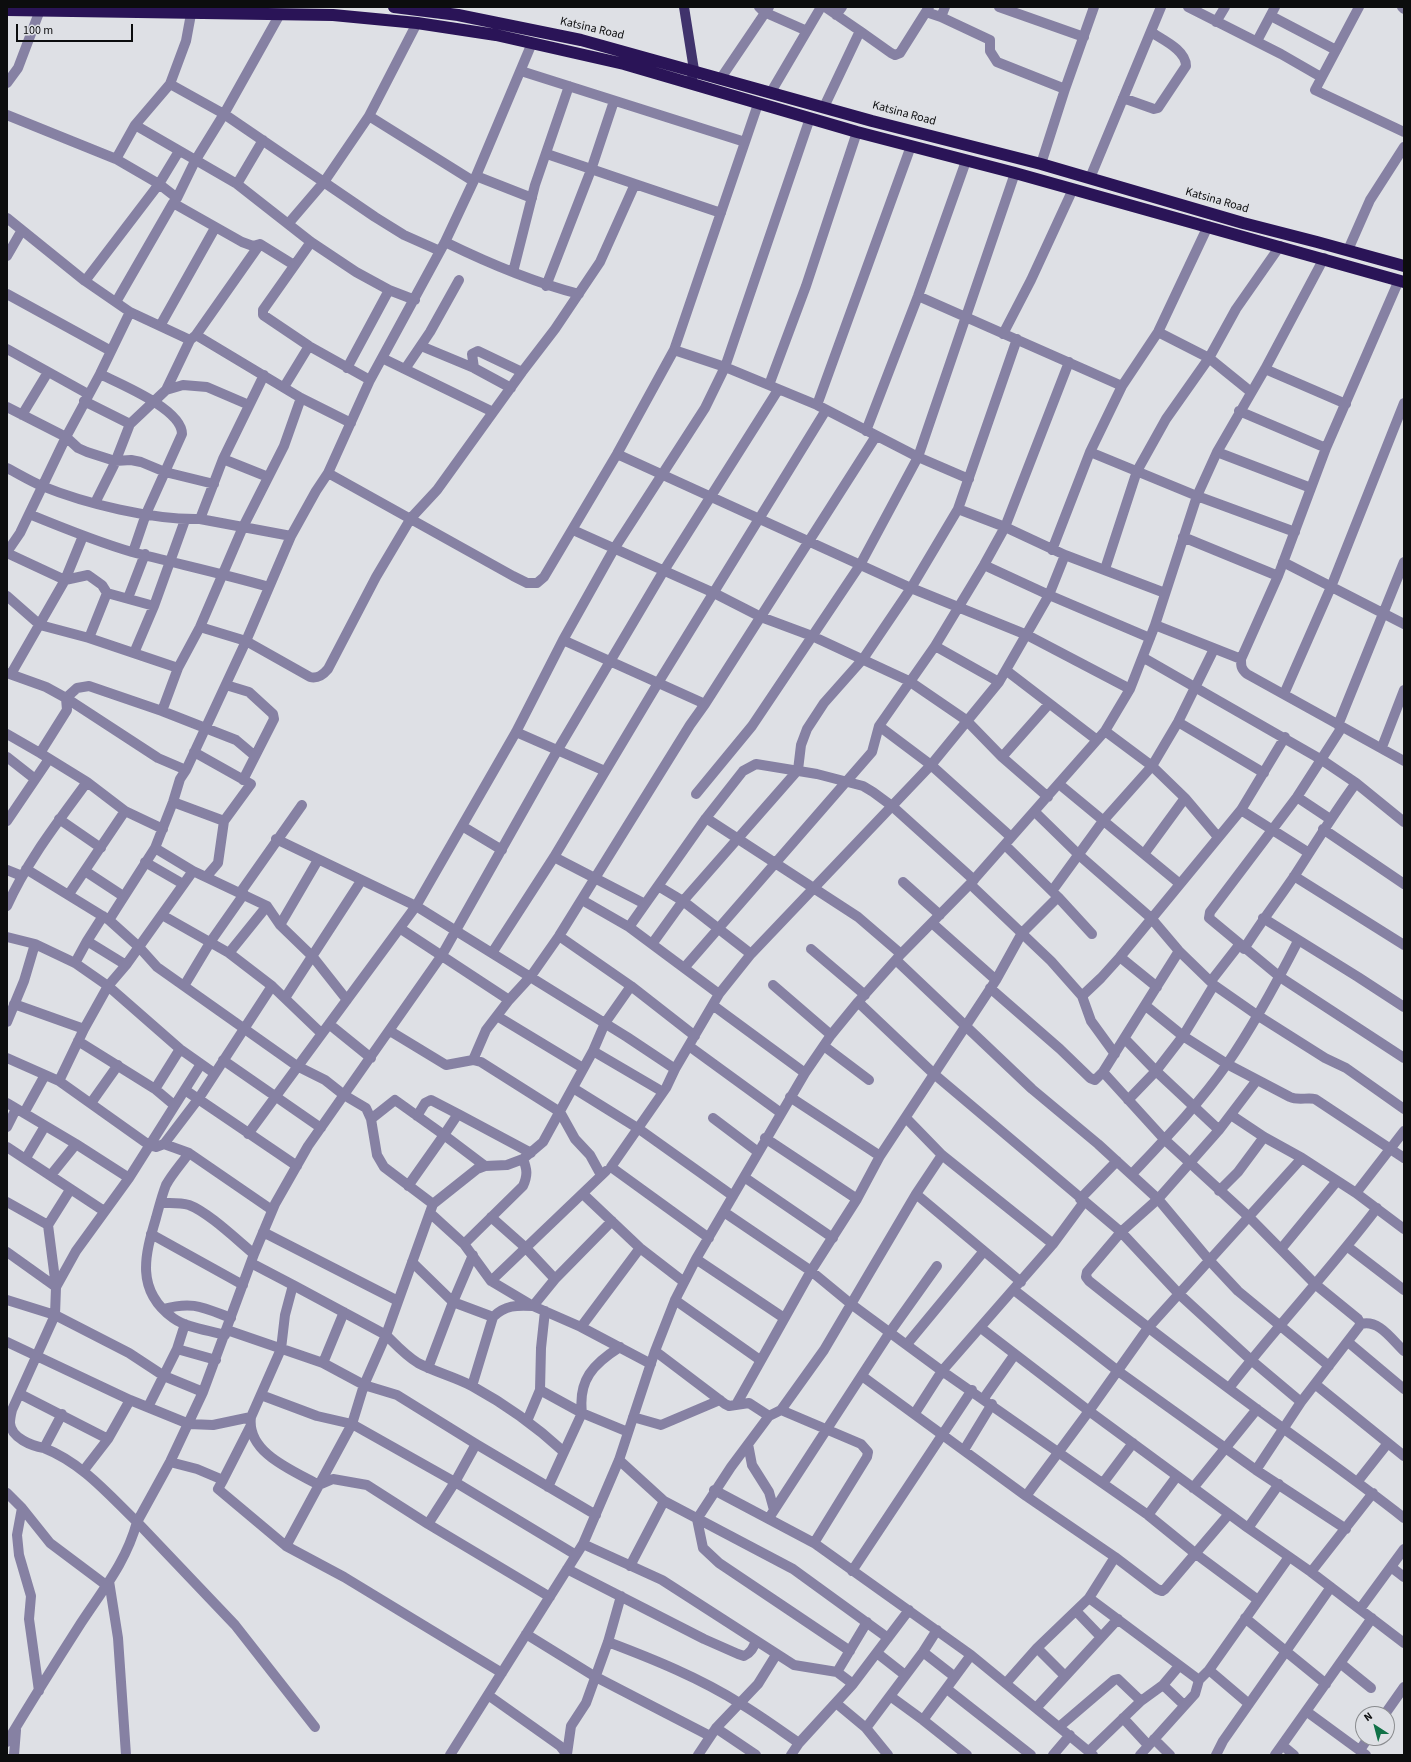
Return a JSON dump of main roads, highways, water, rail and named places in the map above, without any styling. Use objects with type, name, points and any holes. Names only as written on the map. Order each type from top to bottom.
[{"type":"highway","name":"Katsina Road","points":[[394,7],[458,15],[581,40],[824,107],[1041,164],[1243,223],[1404,266]]},
{"type":"highway","points":[[7,10],[333,16],[417,23],[462,29],[624,64],[858,132],[1015,173],[1401,281]]},
{"type":"highway","points":[[1317,242],[1318,257]]},
{"type":"main road","points":[[684,7],[694,70],[691,84]]}]
